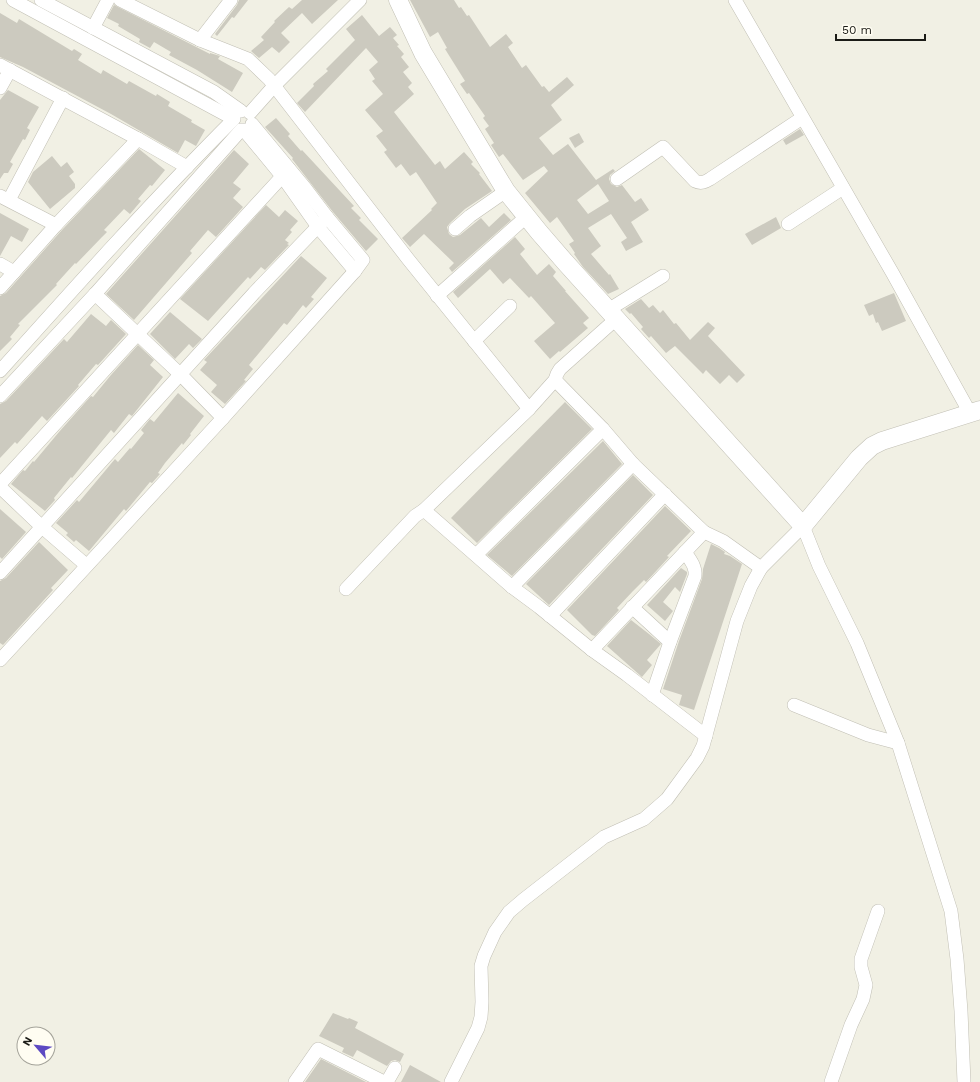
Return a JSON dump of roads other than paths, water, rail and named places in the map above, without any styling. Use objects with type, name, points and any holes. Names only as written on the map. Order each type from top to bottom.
[{"type":"street","points":[[13,0],[242,121]]},
{"type":"street","points":[[0,660],[223,418],[355,271],[363,259],[327,217],[301,192],[242,121],[214,92],[41,0]]},
{"type":"street","points":[[93,28],[108,0]]},
{"type":"street","points":[[120,0],[200,40],[248,59],[261,71],[437,296],[529,410]]},
{"type":"street","points":[[200,40],[231,0]]},
{"type":"street","points":[[0,396],[95,294],[242,121],[274,86],[360,0]]},
{"type":"street","points":[[398,0],[423,53],[506,191],[526,217],[612,315],[682,390],[803,526],[819,566],[860,650],[898,743],[951,911],[958,966],[964,1082]]},
{"type":"street","points":[[451,1082],[478,1028],[481,1017],[481,966],[484,956],[495,932],[509,912],[604,837],[644,819],[667,799],[697,758],[706,736],[737,621],[751,586],[761,568],[803,526],[859,458],[872,446],[882,441],[975,411],[893,274],[735,0]]},
{"type":"street","points":[[0,88],[5,68],[63,98],[187,167]]},
{"type":"street","points":[[56,225],[4,198],[63,98]]},
{"type":"street","points":[[617,179],[662,147],[695,181],[703,183],[802,118]]},
{"type":"street","points":[[0,371],[78,283],[187,167],[242,121]]},
{"type":"street","points":[[0,288],[56,225],[138,139]]},
{"type":"street","points":[[0,484],[285,172]]},
{"type":"street","points":[[788,224],[843,188]]},
{"type":"street","points":[[455,229],[470,216],[506,191]]},
{"type":"street","points":[[301,192],[318,227],[355,271]]},
{"type":"street","points":[[0,573],[254,293],[327,217]]},
{"type":"street","points":[[437,296],[526,217]]},
{"type":"street","points":[[0,264],[14,272]]},
{"type":"street","points":[[346,589],[415,516],[424,510],[529,410],[555,380],[556,374],[560,369],[612,315],[663,276]]},
{"type":"street","points":[[95,294],[181,375],[223,418]]},
{"type":"street","points":[[474,341],[510,306]]},
{"type":"street","points":[[555,380],[603,429],[633,464],[704,532],[723,541],[761,568]]},
{"type":"street","points":[[476,555],[603,429]]},
{"type":"street","points":[[512,587],[633,464]]},
{"type":"street","points":[[0,487],[42,527],[86,565]]},
{"type":"street","points":[[550,616],[665,494]]},
{"type":"street","points":[[424,510],[512,587],[592,650],[627,674],[706,736]]},
{"type":"street","points":[[592,650],[704,532]]},
{"type":"street","points":[[652,695],[695,576],[696,571],[685,552]]},
{"type":"street","points":[[632,607],[670,642]]},
{"type":"street","points":[[794,705],[868,735],[898,743]]},
{"type":"street","points":[[831,1082],[851,1025],[863,999],[866,985],[861,967],[862,959],[878,911]]},
{"type":"street","points":[[296,1082],[318,1049],[384,1082]]},
{"type":"street","points":[[387,1082],[395,1068]]}]
